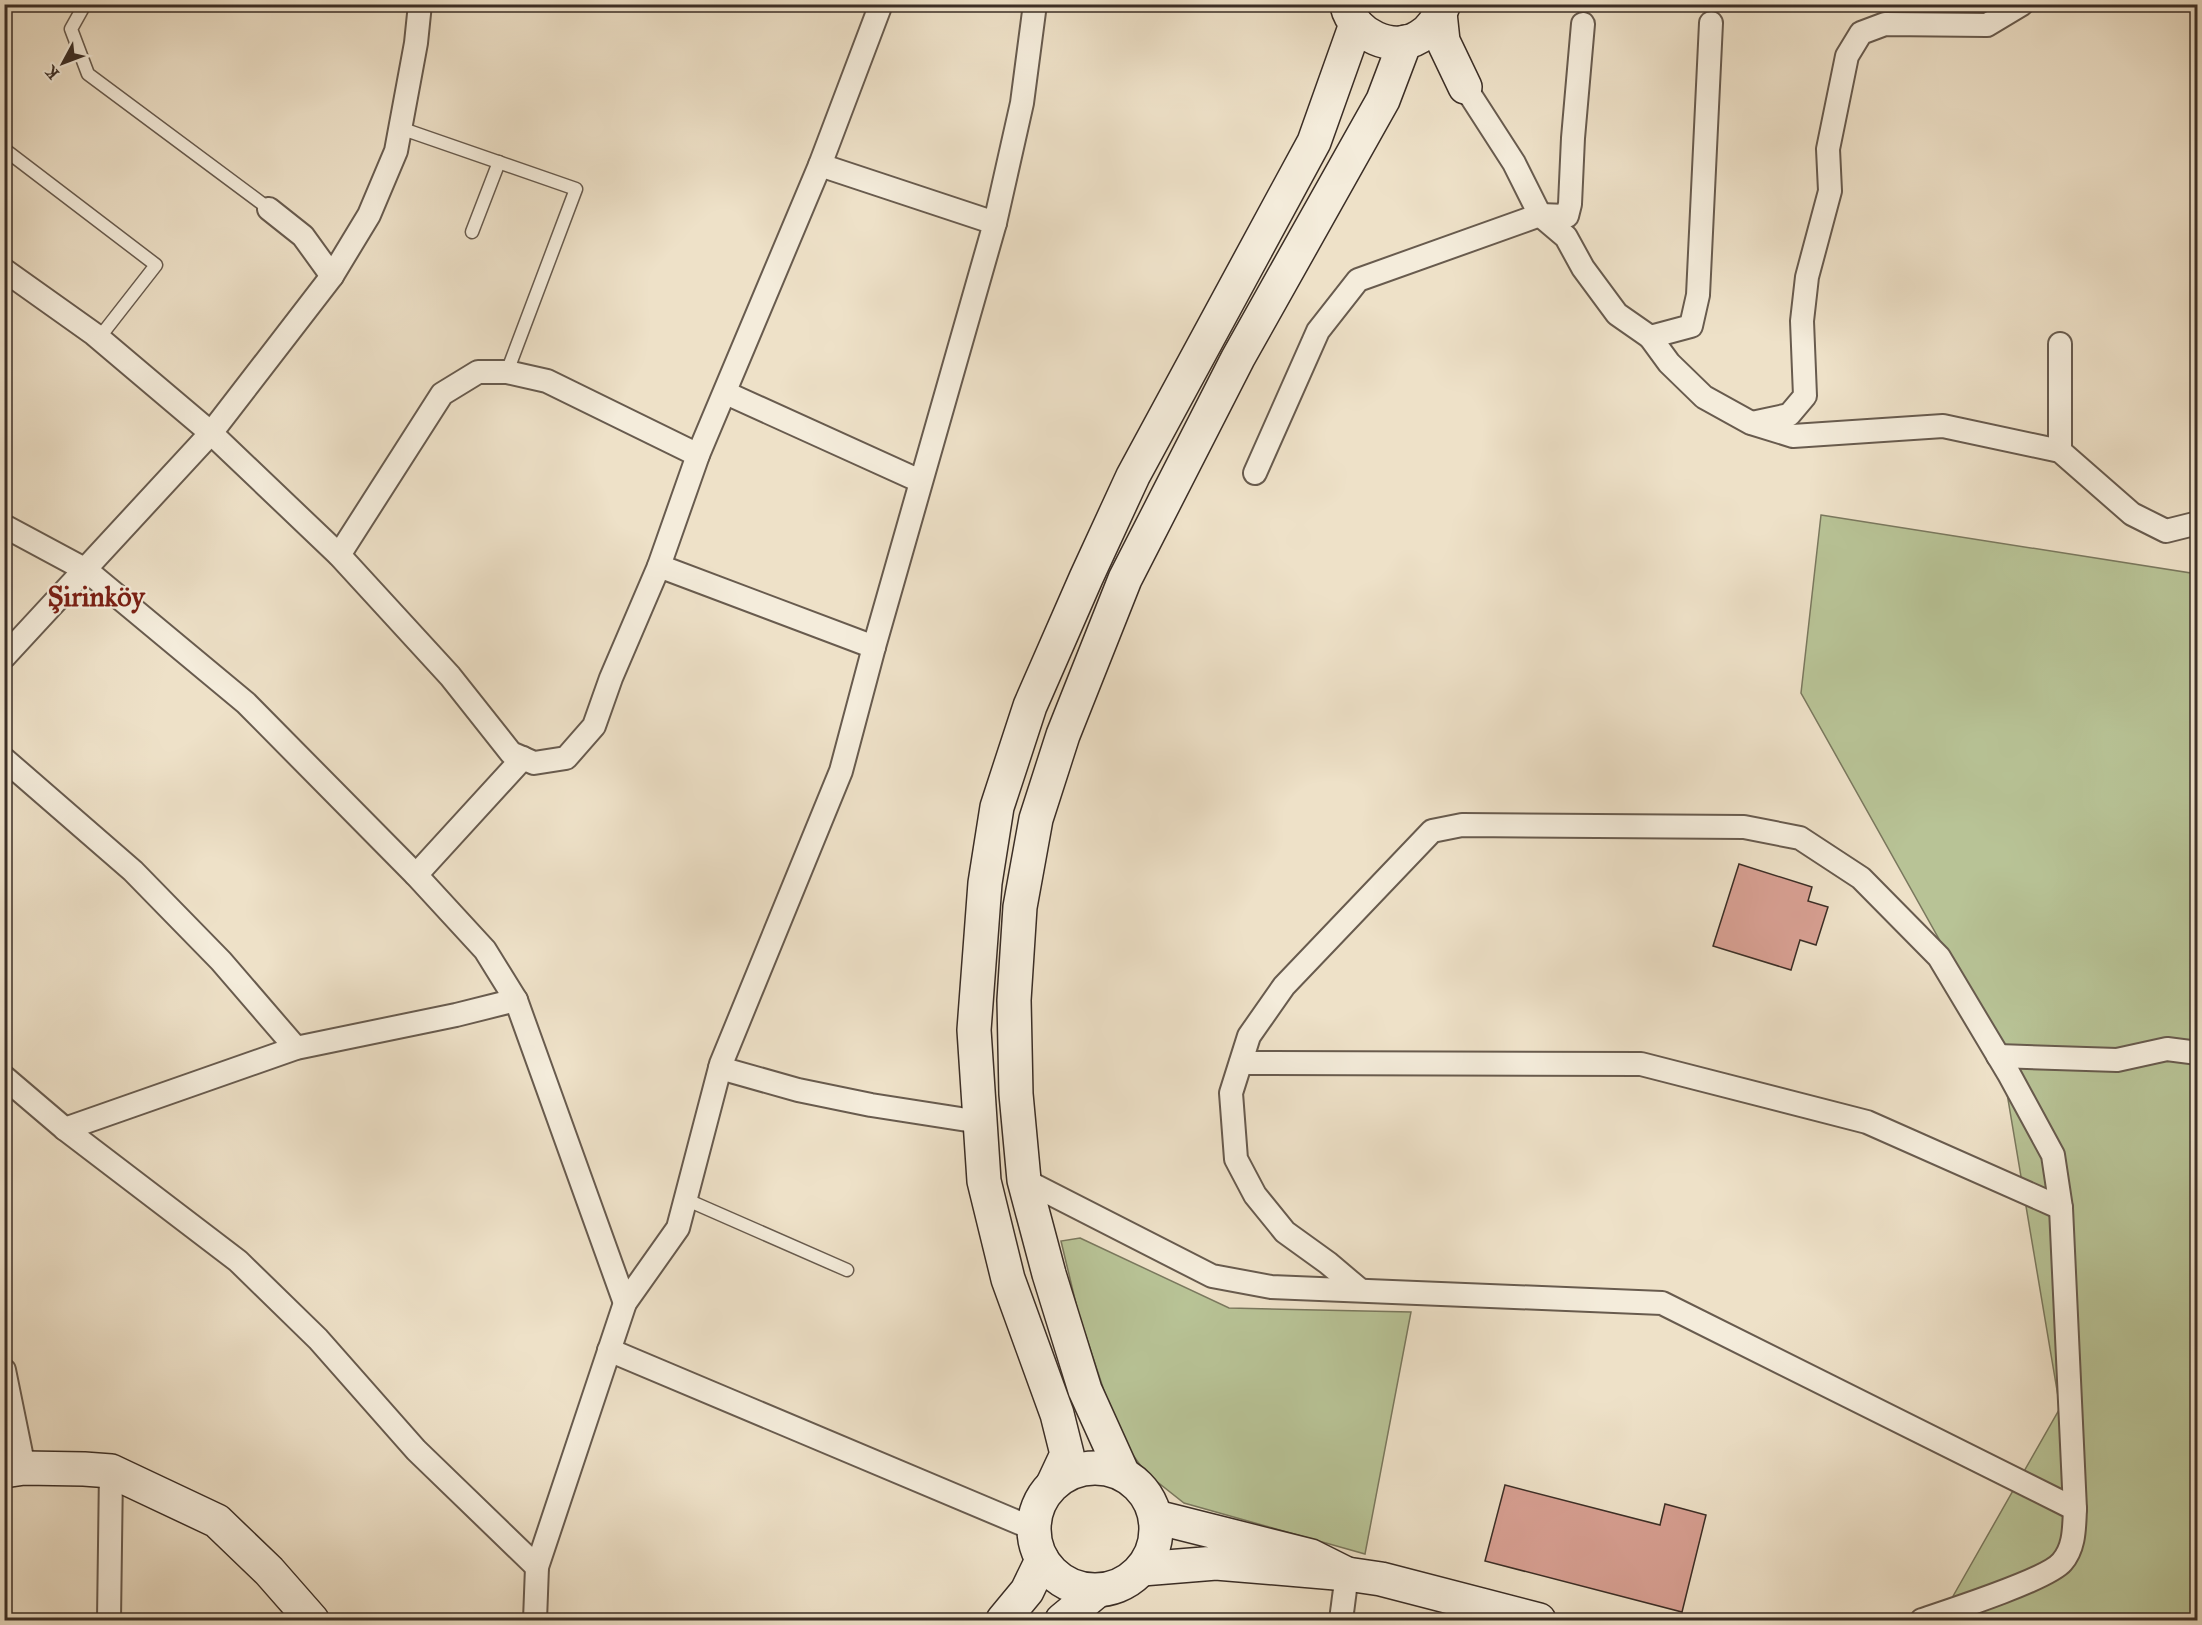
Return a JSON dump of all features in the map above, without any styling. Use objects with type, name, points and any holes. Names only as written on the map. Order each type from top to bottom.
[{"type":"main road","points":[[1351,14],[1366,33],[1378,40],[1392,43],[1412,40],[1429,30],[1438,20],[1442,9]]},
{"type":"main road","points":[[1442,9],[1443,41],[1465,87]]},
{"type":"main road","points":[[1053,1484],[1069,1474],[1086,1468],[1105,1469],[1123,1474],[1138,1485],[1149,1500],[1156,1517],[1156,1535],[1152,1554],[1130,1581],[1097,1591],[1081,1589],[1066,1583],[1052,1574],[1042,1560],[1035,1541],[1034,1520],[1041,1500],[1053,1484],[1067,1454],[1057,1414],[1008,1279],[984,1181],[975,1030],[985,883],[997,807],[1030,706],[1133,476],[1314,142],[1351,14]]},
{"type":"main road","points":[[1412,40],[1465,87]]},
{"type":"main road","points":[[1123,1474],[1084,1390],[1024,1180],[1016,1094],[1014,1000],[1020,907],[1036,819],[1063,735],[1125,579],[1238,358],[1383,100],[1412,40]]},
{"type":"main road","points":[[14,1470],[111,1471],[217,1521],[269,1570],[308,1618]]},
{"type":"main road","points":[[1156,1517],[1311,1556],[1347,1574]]},
{"type":"main road","points":[[1003,1620],[1027,1591],[1042,1560]]},
{"type":"main road","points":[[1142,1569],[1216,1563],[1347,1574],[1381,1579],[1539,1620]]},
{"type":"main road","points":[[1062,1620],[1097,1591]]},
{"type":"street","points":[[4,657],[211,433],[332,276],[369,215],[396,151],[416,43],[420,4]]},
{"type":"street","points":[[4,270],[99,338],[211,433],[339,555],[450,676],[511,753],[534,763],[566,758],[594,726],[611,678],[659,566],[698,455],[820,165],[880,4]]},
{"type":"street","points":[[535,1620],[537,1568],[625,1303],[678,1228],[720,1068],[841,771],[874,646],[995,223],[1022,103],[1035,4]]},
{"type":"street","points":[[1751,423],[1789,415],[1805,396],[1802,321],[1807,277],[1830,191],[1828,149],[1846,56],[1860,33],[1885,24],[1988,25],[2022,4]]},
{"type":"street","points":[[1650,337],[1691,326],[1698,295],[1712,23]]},
{"type":"street","points":[[1255,472],[1318,331],[1358,280],[1540,215],[1566,216],[1570,204],[1583,24]]},
{"type":"street","points":[[1465,87],[1514,163],[1540,215],[1566,237],[1583,268],[1617,314],[1650,337],[1670,363],[1704,397],[1751,423],[1792,436],[1943,426],[2060,451],[2132,514],[2166,531],[2198,523]]},
{"type":"street","points":[[820,165],[995,223]]},
{"type":"street","points":[[273,211],[303,236],[332,276]]},
{"type":"street","points":[[2060,344],[2060,451]]},
{"type":"street","points":[[339,555],[442,394],[478,372],[507,372],[547,381],[698,455]]},
{"type":"street","points":[[726,393],[921,481]]},
{"type":"street","points":[[4,526],[86,570],[246,703],[416,875],[485,950],[516,1000],[625,1303]]},
{"type":"street","points":[[659,566],[874,646]]},
{"type":"street","points":[[416,875],[523,758]]},
{"type":"street","points":[[4,759],[133,871],[221,961],[296,1047]]},
{"type":"street","points":[[1360,1290],[1285,1232],[1255,1195],[1236,1159],[1231,1094],[1249,1036],[1284,986],[1432,831],[1462,825],[1744,827],[1800,838],[1861,878],[1939,957],[2053,1155],[2061,1208],[2075,1509],[2073,1540],[2062,1563],[2040,1576],[1922,1620]]},
{"type":"street","points":[[65,1129],[296,1047],[456,1015],[516,1000]]},
{"type":"street","points":[[1998,1056],[2117,1060],[2167,1049],[2198,1053]]},
{"type":"street","points":[[1241,1063],[1641,1064],[1868,1122],[2061,1208]]},
{"type":"street","points":[[720,1068],[798,1090],[872,1105],[980,1122]]},
{"type":"street","points":[[4,1077],[65,1129],[238,1261],[318,1339],[416,1450],[537,1568]]},
{"type":"street","points":[[1024,1180],[1212,1276],[1271,1287],[1662,1304],[2075,1509]]},
{"type":"street","points":[[609,1350],[1034,1529]]},
{"type":"street","points":[[4,1370],[14,1470]]},
{"type":"street","points":[[109,1620],[111,1471]]},
{"type":"street","points":[[1341,1620],[1347,1574]]},
{"type":"lane","points":[[85,4],[72,29],[88,74],[273,211]]},
{"type":"lane","points":[[400,128],[576,189],[507,372]]},
{"type":"lane","points":[[4,149],[156,265],[99,338]]},
{"type":"lane","points":[[471,232],[499,162]]},
{"type":"lane","points":[[685,1199],[847,1270]]},
{"type":"green space","points":[[1821,515],[2197,574],[2197,1620],[1952,1620],[1944,1612],[2060,1408],[1999,1046],[1801,693]]},
{"type":"green space","points":[[1080,1238],[1229,1308],[1411,1312],[1365,1554],[1184,1503],[1146,1473],[1119,1436],[1078,1312],[1061,1241]]},
{"type":"building","points":[[1739,864],[1812,887],[1808,901],[1828,907],[1816,945],[1800,940],[1791,970],[1713,946]]},
{"type":"building","points":[[1505,1485],[1660,1525],[1665,1504],[1706,1515],[1682,1612],[1485,1561]]},
{"type":"district","name":"Şirinköy","points":[[96,596]]}]
